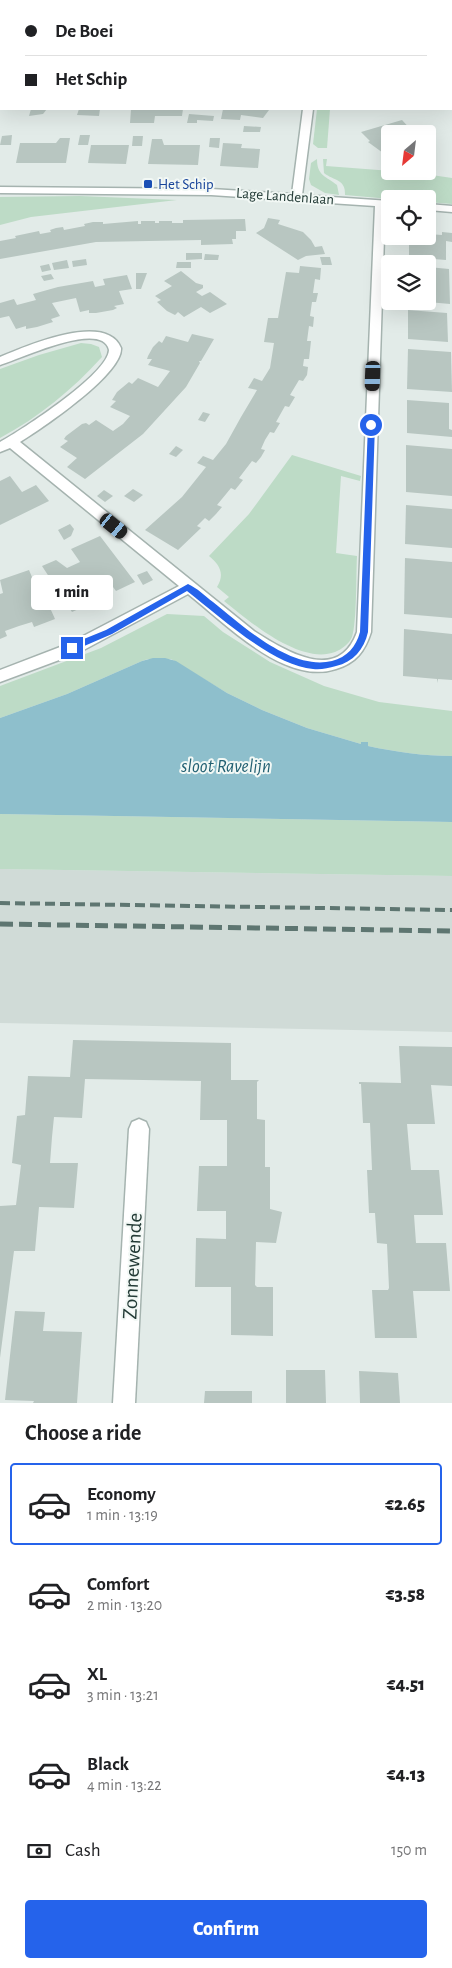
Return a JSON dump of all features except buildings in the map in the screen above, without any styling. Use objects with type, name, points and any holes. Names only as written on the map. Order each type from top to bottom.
[{"type":"street","points":[[297,197],[308,110]]},
{"type":"street","name":"Lage Landenlaan","points":[[0,190],[151,190],[297,197],[381,204]]},
{"type":"street","points":[[436,208],[452,209]]},
{"type":"street","points":[[0,361],[50,344],[89,334],[105,337],[114,346],[115,352],[90,384],[50,417],[5,445],[249,635],[300,664],[322,666],[344,661],[352,656],[362,641],[364,632],[383,245]]},
{"type":"street","points":[[0,676],[17,671],[109,632],[188,587]]},
{"type":"street","name":"Zonnewende","points":[[124,1403],[139,1128]]},
{"type":"shaded area","points":[[0,869],[452,876],[452,1032],[0,1023]]},
{"type":"green space","points":[[317,110],[330,110],[327,148],[318,148],[313,144]]},
{"type":"green space","points":[[317,159],[320,172],[337,185],[339,195],[325,193],[311,185],[309,179],[311,163]]},
{"type":"green space","points":[[323,159],[327,159],[326,166],[381,170],[381,180],[436,180],[436,176],[452,178],[452,204],[436,203],[436,190],[381,190],[381,198],[345,195],[344,186],[324,173]]},
{"type":"green space","points":[[80,196],[177,200],[31,217],[0,225],[0,197]]},
{"type":"green space","points":[[81,343],[99,347],[102,357],[79,381],[54,402],[0,438],[0,369]]},
{"type":"green space","points":[[292,455],[361,476],[360,481],[341,476],[336,553],[357,556],[356,598],[352,637],[345,646],[335,652],[321,654],[291,647],[247,620],[224,601],[229,597],[217,587],[221,578],[220,570],[209,556],[249,514]]},
{"type":"green space","points":[[167,614],[204,616],[223,632],[270,662],[324,686],[379,702],[452,711],[452,756],[400,752],[378,748],[368,746],[368,742],[361,742],[361,744],[307,728],[262,710],[227,693],[171,659],[148,659],[142,661],[67,694],[0,718],[0,686],[101,648]]},
{"type":"green space","points":[[0,814],[452,822],[452,876],[0,869]]},
{"type":"water","name":"sloot Ravelijn","points":[[153,658],[165,658],[176,661],[227,693],[262,710],[307,728],[361,744],[361,742],[368,742],[368,746],[378,748],[400,752],[452,756],[452,822],[0,814],[0,718],[67,694]]},
{"type":"railway","points":[[0,903],[452,910]]},
{"type":"railway","points":[[0,924],[452,931]]},
{"type":"place","name":"Het Schip","points":[[148,184]]},
{"type":"route","points":[[72,648],[109,632],[188,587],[249,635],[290,660],[300,664],[322,666],[334,665],[352,656],[362,641],[364,632],[371,425]]}]
